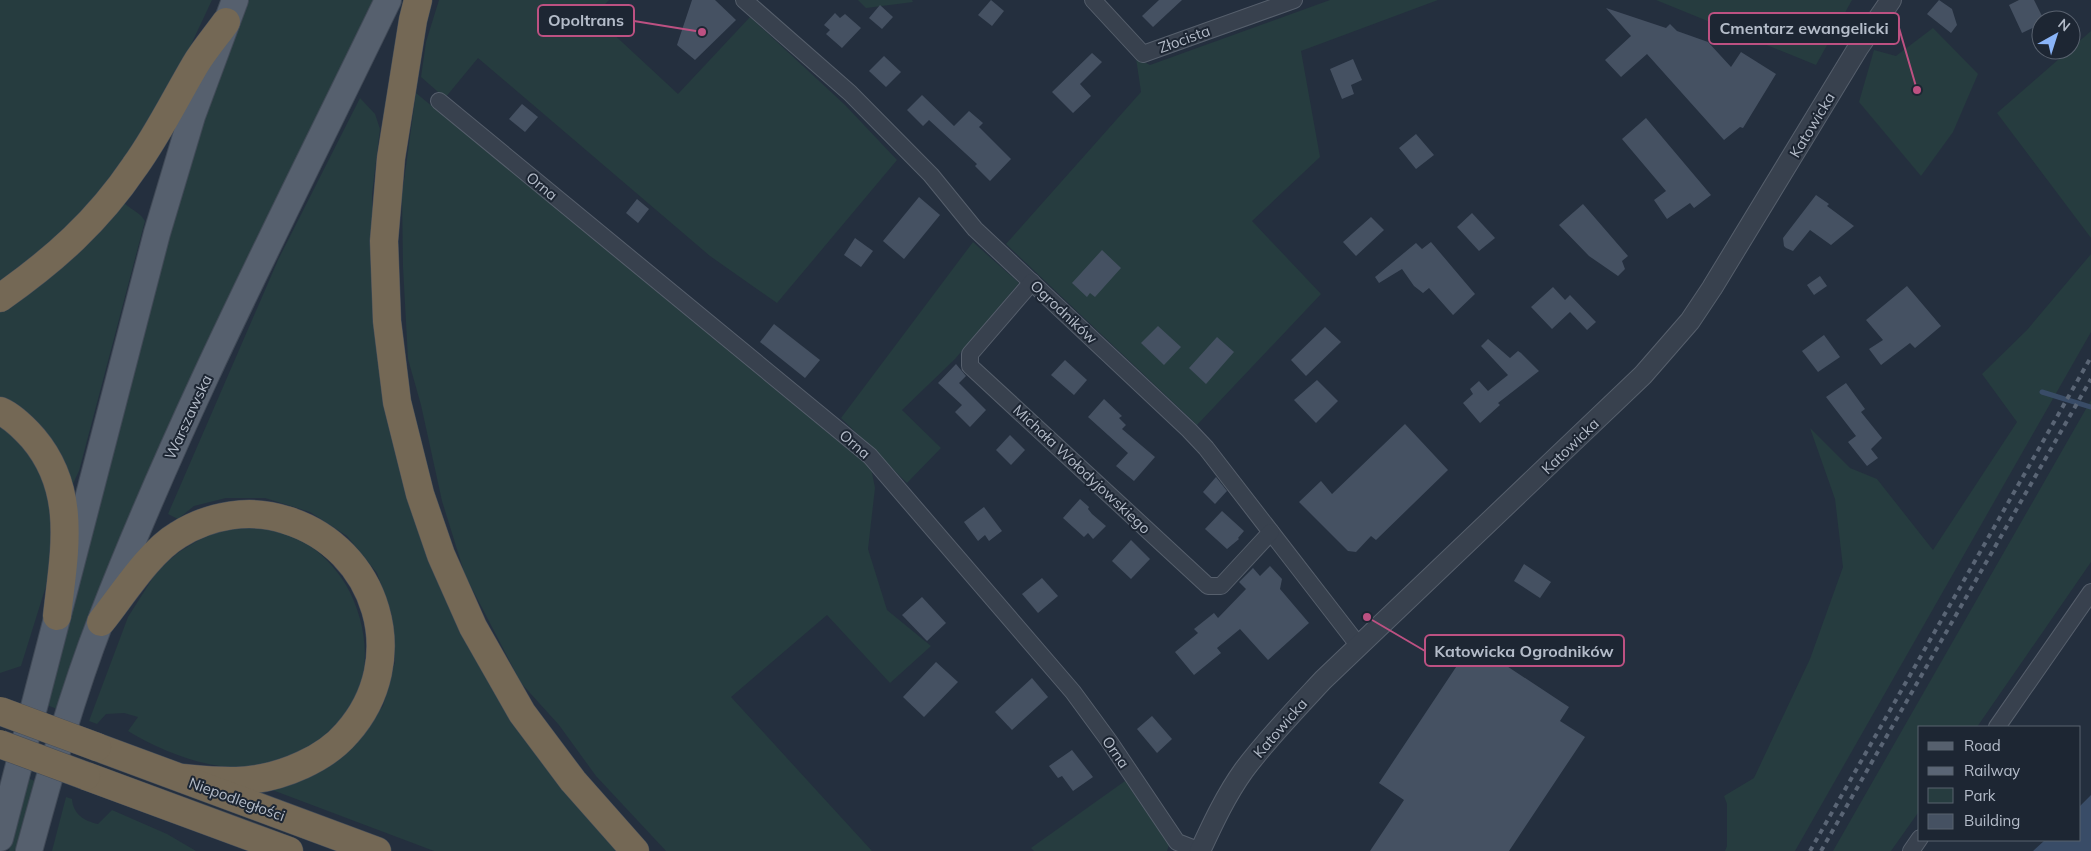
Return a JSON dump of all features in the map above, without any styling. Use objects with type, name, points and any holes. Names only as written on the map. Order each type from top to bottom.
[{"type":"highway","points":[[418,0],[413,20],[391,158],[384,241],[388,321],[397,402],[420,494],[441,555],[473,627],[522,713],[573,781],[635,851]]},
{"type":"highway","points":[[0,298],[43,268],[73,241],[104,207],[135,167],[196,63],[231,11]]},
{"type":"highway","points":[[0,412],[6,414],[28,433],[45,453],[56,477],[64,507],[66,538],[57,616]]},
{"type":"highway","points":[[100,622],[156,553],[176,536],[198,524],[237,514],[272,515],[305,525],[335,545],[351,562],[365,582],[376,607],[381,634],[380,658],[374,687],[361,714],[347,733],[329,750],[279,772],[250,780],[219,781],[182,778]]},
{"type":"highway","name":"Niepodległości","points":[[0,711],[377,851]]},
{"type":"highway","name":"Niepodległości","points":[[0,744],[289,851]]},
{"type":"highway","points":[[192,816],[231,851]]},
{"type":"main road","name":"Warszawska","points":[[29,851],[72,707],[100,622],[147,506],[388,0]]},
{"type":"main road","points":[[0,838],[157,233],[192,116],[231,11]]},
{"type":"street","name":"Ogrodników","points":[[744,0],[850,93],[932,176],[975,229],[1194,436],[1271,532],[1358,646]]},
{"type":"street","name":"Złocista","points":[[1093,0],[1143,54],[1294,0]]},
{"type":"street","name":"Katowicka","points":[[1200,851],[1214,821],[1243,771],[1295,710],[1358,646],[1514,500],[1665,351],[1690,321],[1858,48],[1891,0]]},
{"type":"street","name":"Orna","points":[[439,101],[870,456],[1073,692],[1109,741],[1177,842],[1200,851]]},
{"type":"street","name":"Michała Wołodyjowskiego","points":[[1032,282],[970,354],[970,366],[1208,586],[1222,586],[1271,532]]},
{"type":"street","points":[[1998,726],[2091,592]]},
{"type":"green space","points":[[0,0],[212,0],[166,98],[126,163],[71,231],[0,288]]},
{"type":"green space","points":[[247,0],[374,0],[57,709],[47,705],[175,211],[205,118]]},
{"type":"green space","points":[[439,0],[609,0],[594,16],[678,94],[750,17],[845,105],[897,160],[777,303],[710,256],[478,58],[445,98],[421,77],[426,42]]},
{"type":"green space","points":[[858,0],[912,0],[913,2],[866,8]]},
{"type":"green space","points":[[1330,0],[1438,0],[1301,51],[1320,157],[1252,221],[1321,294],[1197,425],[1006,244],[1141,92],[1136,58],[1150,65]]},
{"type":"green space","points":[[1656,0],[1852,0],[1816,65]]},
{"type":"green space","points":[[1933,28],[1978,74],[1953,132],[1921,176],[1859,102],[1874,50],[1896,56]]},
{"type":"green space","points":[[2091,31],[2091,238],[1997,113],[2058,60],[2081,60],[2081,40]]},
{"type":"green space","points":[[416,93],[871,468],[875,488],[868,549],[887,610],[931,646],[890,683],[827,615],[731,697],[872,851],[666,851],[596,776],[559,725],[521,683],[465,575],[442,501],[421,405],[408,359],[403,267],[402,195]]},
{"type":"green space","points":[[360,98],[375,114],[380,129],[372,194],[374,323],[433,564],[468,647],[515,723],[620,851],[434,851],[267,788],[311,777],[350,750],[383,706],[395,662],[392,616],[377,573],[347,536],[310,512],[265,498],[226,498],[194,506],[178,519],[168,514],[278,260]]},
{"type":"green space","points":[[122,201],[145,221],[79,471],[71,488],[0,399],[0,309]]},
{"type":"green space","points":[[973,242],[1019,283],[955,359],[902,410],[941,448],[907,483],[841,418]]},
{"type":"green space","points":[[2091,254],[2091,332],[1795,851],[1725,851],[1727,846],[1727,804],[1724,796],[1754,778],[1810,659],[1843,567],[1835,499],[1810,428],[1850,468],[1877,479],[1933,550],[2017,422],[1982,374],[2027,330]]},
{"type":"green space","points":[[2091,400],[2091,562],[1978,726],[1918,726],[1918,813],[1891,851],[1833,851]]},
{"type":"green space","points":[[0,425],[36,457],[53,515],[53,543],[46,586],[21,666],[0,673]]},
{"type":"green space","points":[[243,526],[279,531],[303,541],[328,561],[346,585],[353,598],[362,626],[365,655],[361,684],[356,698],[345,713],[317,742],[295,755],[283,761],[257,767],[241,768],[207,764],[157,747],[128,731],[138,717],[124,713],[106,714],[97,724],[89,721],[128,617],[154,576],[179,552],[212,532]]},
{"type":"green space","points":[[27,778],[35,781],[17,851],[9,851]]},
{"type":"green space","points":[[1125,781],[1169,845],[1167,851],[1034,851],[1031,848]]},
{"type":"green space","points":[[66,797],[72,799],[77,813],[88,821],[98,824],[112,810],[167,834],[196,851],[52,851]]},
{"type":"water","points":[[2091,795],[2091,851],[2033,851],[2044,841],[2081,841],[2081,805]]},
{"type":"building","points":[[692,0],[715,0],[736,20],[695,60],[677,45]]},
{"type":"building","points":[[991,0],[1004,11],[992,26],[978,15]]},
{"type":"building","points":[[1159,0],[1182,0],[1153,27],[1142,16]]},
{"type":"building","points":[[1939,0],[1952,9],[1957,25],[1951,33],[1927,14]]},
{"type":"building","points":[[2019,0],[2034,0],[2039,10],[2031,10],[2031,29],[2022,33],[2009,5]]},
{"type":"building","points":[[880,5],[893,17],[882,29],[869,18]]},
{"type":"building","points":[[1606,8],[1666,28],[1670,24],[1677,31],[1708,42],[1731,67],[1741,52],[1776,74],[1743,128],[1740,127],[1724,140],[1647,54],[1621,77],[1605,60],[1631,36]]},
{"type":"building","points":[[835,13],[840,18],[845,14],[861,28],[842,48],[826,34],[830,30],[824,25]]},
{"type":"building","points":[[1092,53],[1102,62],[1080,84],[1091,96],[1073,113],[1052,92]]},
{"type":"building","points":[[884,56],[901,72],[886,87],[869,71]]},
{"type":"building","points":[[1353,59],[1362,80],[1351,85],[1354,94],[1342,99],[1330,69]]},
{"type":"building","points":[[922,95],[954,126],[969,111],[983,123],[979,127],[1011,159],[990,181],[975,166],[977,164],[929,120],[923,126],[907,110]]},
{"type":"building","points":[[522,104],[538,117],[525,132],[509,119]]},
{"type":"building","points":[[1646,118],[1711,195],[1694,208],[1690,203],[1667,219],[1654,200],[1666,191],[1622,139]]},
{"type":"building","points":[[1416,134],[1434,155],[1416,169],[1399,148]]},
{"type":"building","points":[[1816,195],[1829,204],[1827,206],[1854,226],[1831,245],[1810,230],[1793,251],[1786,248],[1783,238]]},
{"type":"building","points":[[919,197],[940,215],[904,259],[883,241]]},
{"type":"building","points":[[637,199],[649,209],[638,223],[626,213]]},
{"type":"building","points":[[1583,204],[1628,256],[1622,261],[1625,269],[1618,276],[1589,256],[1559,225]]},
{"type":"building","points":[[1472,213],[1495,238],[1479,251],[1457,227]]},
{"type":"building","points":[[1371,217],[1384,230],[1356,256],[1343,242]]},
{"type":"building","points":[[855,238],[873,251],[861,267],[844,255]]},
{"type":"building","points":[[1431,242],[1475,294],[1453,315],[1429,288],[1423,293],[1414,286],[1402,269],[1379,283],[1375,277],[1416,243],[1422,249]]},
{"type":"building","points":[[1102,250],[1121,268],[1095,297],[1090,293],[1087,297],[1072,283]]},
{"type":"building","points":[[1820,276],[1827,286],[1814,295],[1807,285]]},
{"type":"building","points":[[1907,286],[1941,326],[1915,348],[1910,343],[1881,365],[1869,349],[1883,340],[1866,320]]},
{"type":"building","points":[[1553,287],[1565,300],[1570,295],[1596,322],[1587,330],[1570,312],[1552,329],[1531,307]]},
{"type":"building","points":[[774,324],[820,360],[805,378],[760,342]]},
{"type":"building","points":[[1158,326],[1181,347],[1164,365],[1141,343]]},
{"type":"building","points":[[1325,327],[1341,342],[1306,376],[1291,360]]},
{"type":"building","points":[[1824,335],[1840,357],[1818,372],[1802,351]]},
{"type":"building","points":[[1217,337],[1234,352],[1206,384],[1189,368]]},
{"type":"building","points":[[1488,339],[1510,358],[1518,351],[1539,371],[1498,403],[1500,405],[1480,423],[1463,403],[1473,394],[1470,389],[1479,381],[1488,391],[1508,375],[1481,346]]},
{"type":"building","points":[[1065,360],[1087,380],[1074,395],[1051,375]]},
{"type":"building","points":[[956,364],[966,376],[959,383],[986,410],[970,427],[955,412],[962,405],[938,383]]},
{"type":"building","points":[[1317,380],[1338,401],[1316,423],[1294,400]]},
{"type":"building","points":[[1846,383],[1865,409],[1861,412],[1882,438],[1871,449],[1878,458],[1867,466],[1848,442],[1856,436],[1826,397]]},
{"type":"building","points":[[1104,399],[1122,416],[1119,418],[1126,425],[1122,429],[1155,457],[1134,481],[1116,466],[1128,453],[1088,417]]},
{"type":"building","points":[[1405,424],[1448,470],[1376,540],[1371,536],[1356,552],[1348,551],[1299,502],[1321,481],[1332,494]]},
{"type":"building","points":[[1010,435],[1025,450],[1011,465],[996,450]]},
{"type":"building","points":[[1216,477],[1227,491],[1215,504],[1203,492]]},
{"type":"building","points":[[1080,499],[1089,507],[1088,509],[1092,514],[1106,526],[1093,539],[1088,533],[1084,537],[1063,518]]},
{"type":"building","points":[[984,507],[1002,531],[989,541],[985,535],[978,541],[964,522]]},
{"type":"building","points":[[1222,511],[1244,531],[1239,539],[1227,549],[1205,529]]},
{"type":"building","points":[[1131,540],[1150,559],[1131,579],[1112,561]]},
{"type":"building","points":[[1524,564],[1551,582],[1540,598],[1514,581]]},
{"type":"building","points":[[1270,566],[1282,579],[1280,589],[1309,623],[1268,660],[1240,629],[1217,648],[1221,653],[1194,675],[1175,652],[1198,633],[1194,629],[1214,613],[1218,618],[1246,589],[1239,582],[1253,568],[1260,576]]},
{"type":"building","points":[[1042,578],[1058,596],[1038,613],[1022,594]]},
{"type":"building","points":[[922,597],[946,623],[927,641],[902,615]]},
{"type":"building","points":[[1472,643],[1569,707],[1560,721],[1585,737],[1509,851],[1370,851],[1404,800],[1379,783]]},
{"type":"building","points":[[936,662],[958,682],[924,717],[903,697]]},
{"type":"building","points":[[1032,678],[1048,697],[1012,730],[995,712]]},
{"type":"building","points":[[1152,716],[1172,739],[1157,753],[1137,729]]},
{"type":"building","points":[[1072,750],[1093,777],[1073,791],[1062,776],[1058,778],[1049,766]]},
{"type":"waterway","points":[[2042,392],[2091,407]]},
{"type":"railway","points":[[1810,851],[2091,357]]},
{"type":"railway","points":[[1821,851],[2091,379]]},
{"type":"place","name":"Opoltrans","points":[[702,32]]},
{"type":"place","name":"Cmentarz ewangelicki","points":[[1917,90]]},
{"type":"place","name":"Katowicka Ogrodników","points":[[1367,617]]}]
